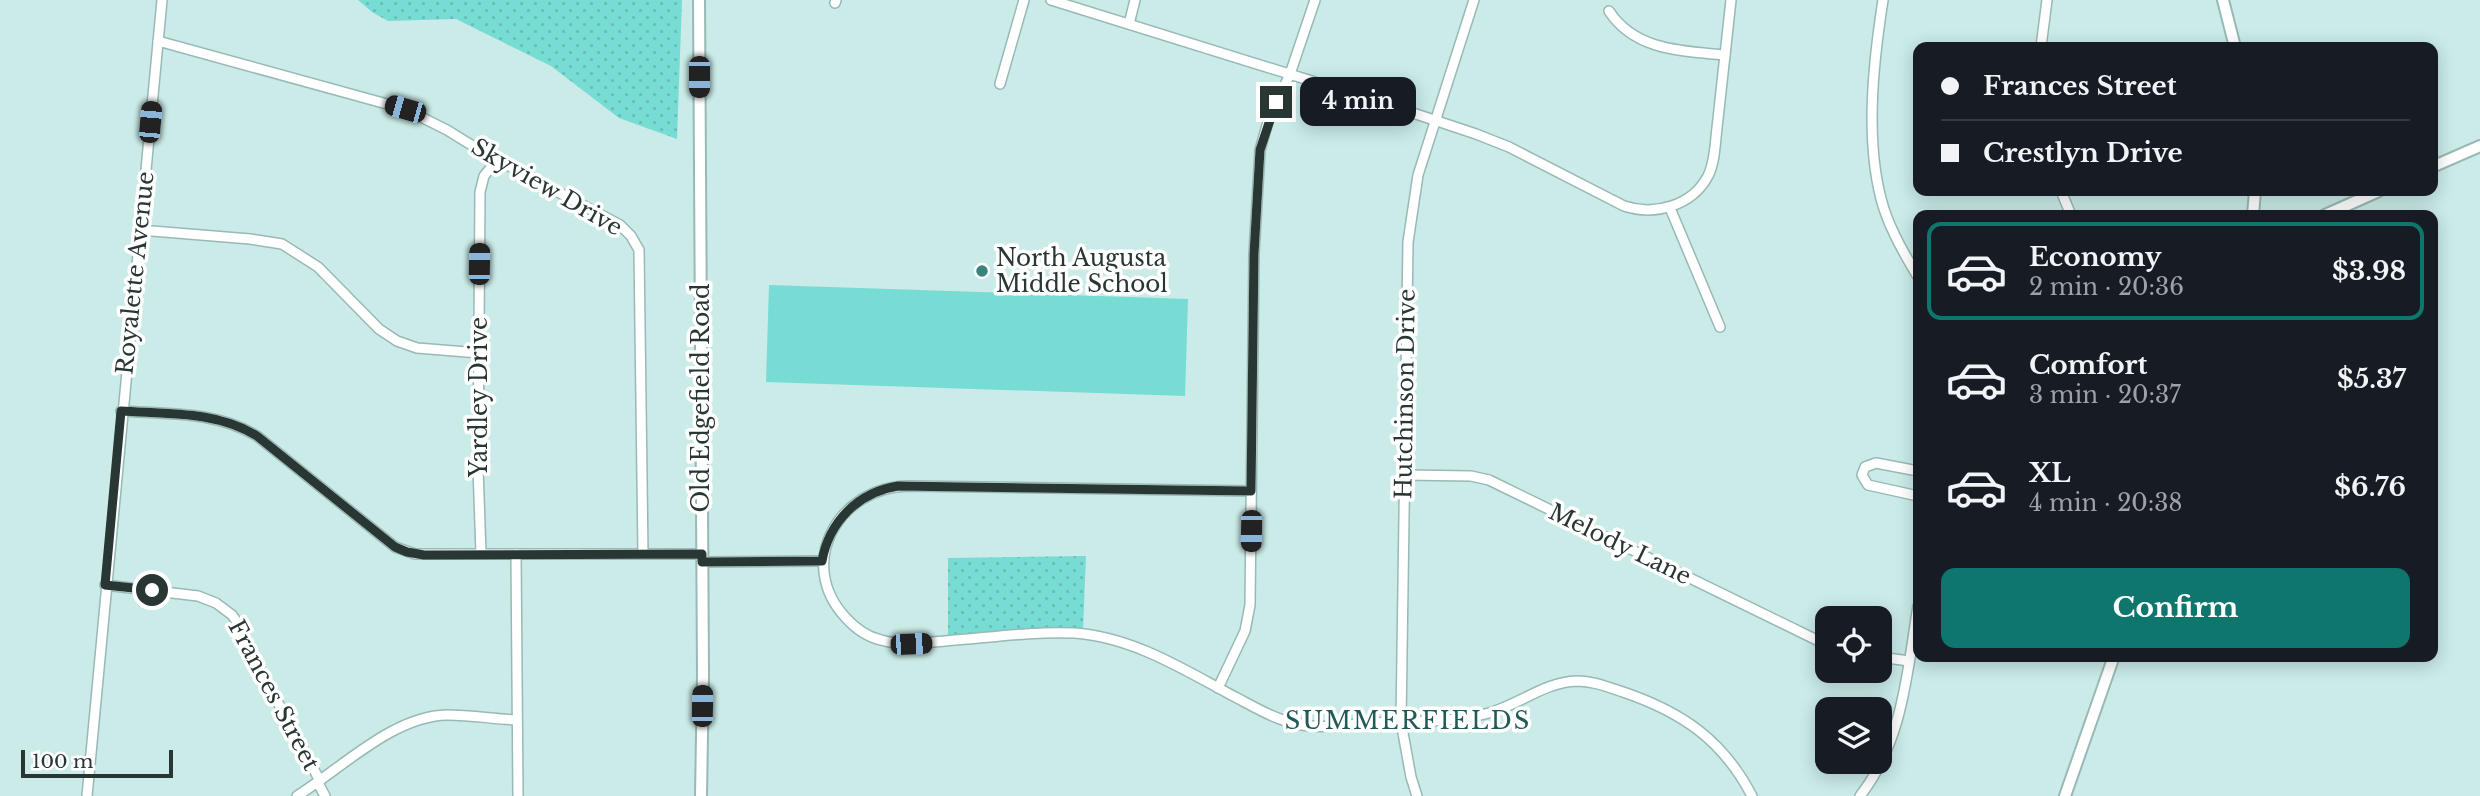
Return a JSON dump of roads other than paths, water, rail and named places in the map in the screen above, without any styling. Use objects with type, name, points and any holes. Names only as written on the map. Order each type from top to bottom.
[{"type":"street","name":"Royalette Avenue","points":[[86,796],[162,0]]},
{"type":"street","name":"Old Edgefield Road","points":[[699,0],[701,796]]},
{"type":"street","points":[[1000,84],[1024,0]]},
{"type":"street","points":[[1051,0],[1436,120],[1509,147],[1624,206],[1644,210],[1670,208],[1695,191],[1710,171],[1731,0]]},
{"type":"street","points":[[1129,24],[1135,0]]},
{"type":"street","points":[[1218,688],[1241,640],[1248,618],[1251,592],[1254,254],[1260,150],[1268,122],[1290,74],[1315,0]]},
{"type":"street","name":"Hutchinson Drive","points":[[1417,796],[1401,722],[1408,235],[1418,175],[1474,0]]},
{"type":"street","points":[[1883,0],[1875,72],[1875,166],[1893,233],[1913,267]]},
{"type":"street","points":[[2042,42],[2047,0]]},
{"type":"street","points":[[2224,0],[2234,42]]},
{"type":"street","points":[[1609,11],[1630,33],[1656,46],[1725,55]]},
{"type":"street","name":"Skyview Drive","points":[[158,41],[405,109],[620,225],[632,236],[639,250],[643,554]]},
{"type":"street","points":[[2438,164],[2480,146]]},
{"type":"street","name":"Yardley Drive","points":[[481,554],[478,467],[480,192],[484,176],[497,160]]},
{"type":"street","points":[[2336,210],[2368,196]]},
{"type":"street","points":[[1670,208],[1720,327]]},
{"type":"street","points":[[140,230],[282,244],[318,267],[379,328],[397,341],[417,348],[479,353]]},
{"type":"street","points":[[121,411],[211,417],[235,424],[257,436],[395,547],[407,552],[424,555],[643,554],[822,561]]},
{"type":"street","points":[[1913,470],[1872,463],[1865,467],[1862,475],[1868,485],[1913,495]]},
{"type":"street","name":"Melody Lane","points":[[1404,475],[1471,476],[1489,480],[1815,639]]},
{"type":"street","points":[[1251,491],[898,486],[877,491],[844,514],[827,541],[822,561],[827,586],[843,615],[859,630],[880,640],[919,643],[1073,633],[1117,640],[1149,652],[1277,718],[1302,725],[1328,727],[1475,716],[1505,707],[1556,684],[1590,682],[1651,701],[1692,724],[1733,765],[1752,796]]},
{"type":"street","points":[[516,554],[519,796]]},
{"type":"street","name":"Frances Street","points":[[105,585],[198,596],[225,608],[242,629],[254,658],[326,796]]},
{"type":"street","points":[[1860,796],[1877,771],[1897,728],[1913,637]]},
{"type":"street","points":[[1892,659],[1909,661]]},
{"type":"street","points":[[2065,796],[2111,662]]},
{"type":"street","points":[[297,796],[395,730],[420,720],[447,715],[517,720]]},
{"type":"place","name":"North Augusta Middle School","points":[[982,271]]},
{"type":"district","name":"SUMMERFIELDS","points":[[1408,720]]}]
